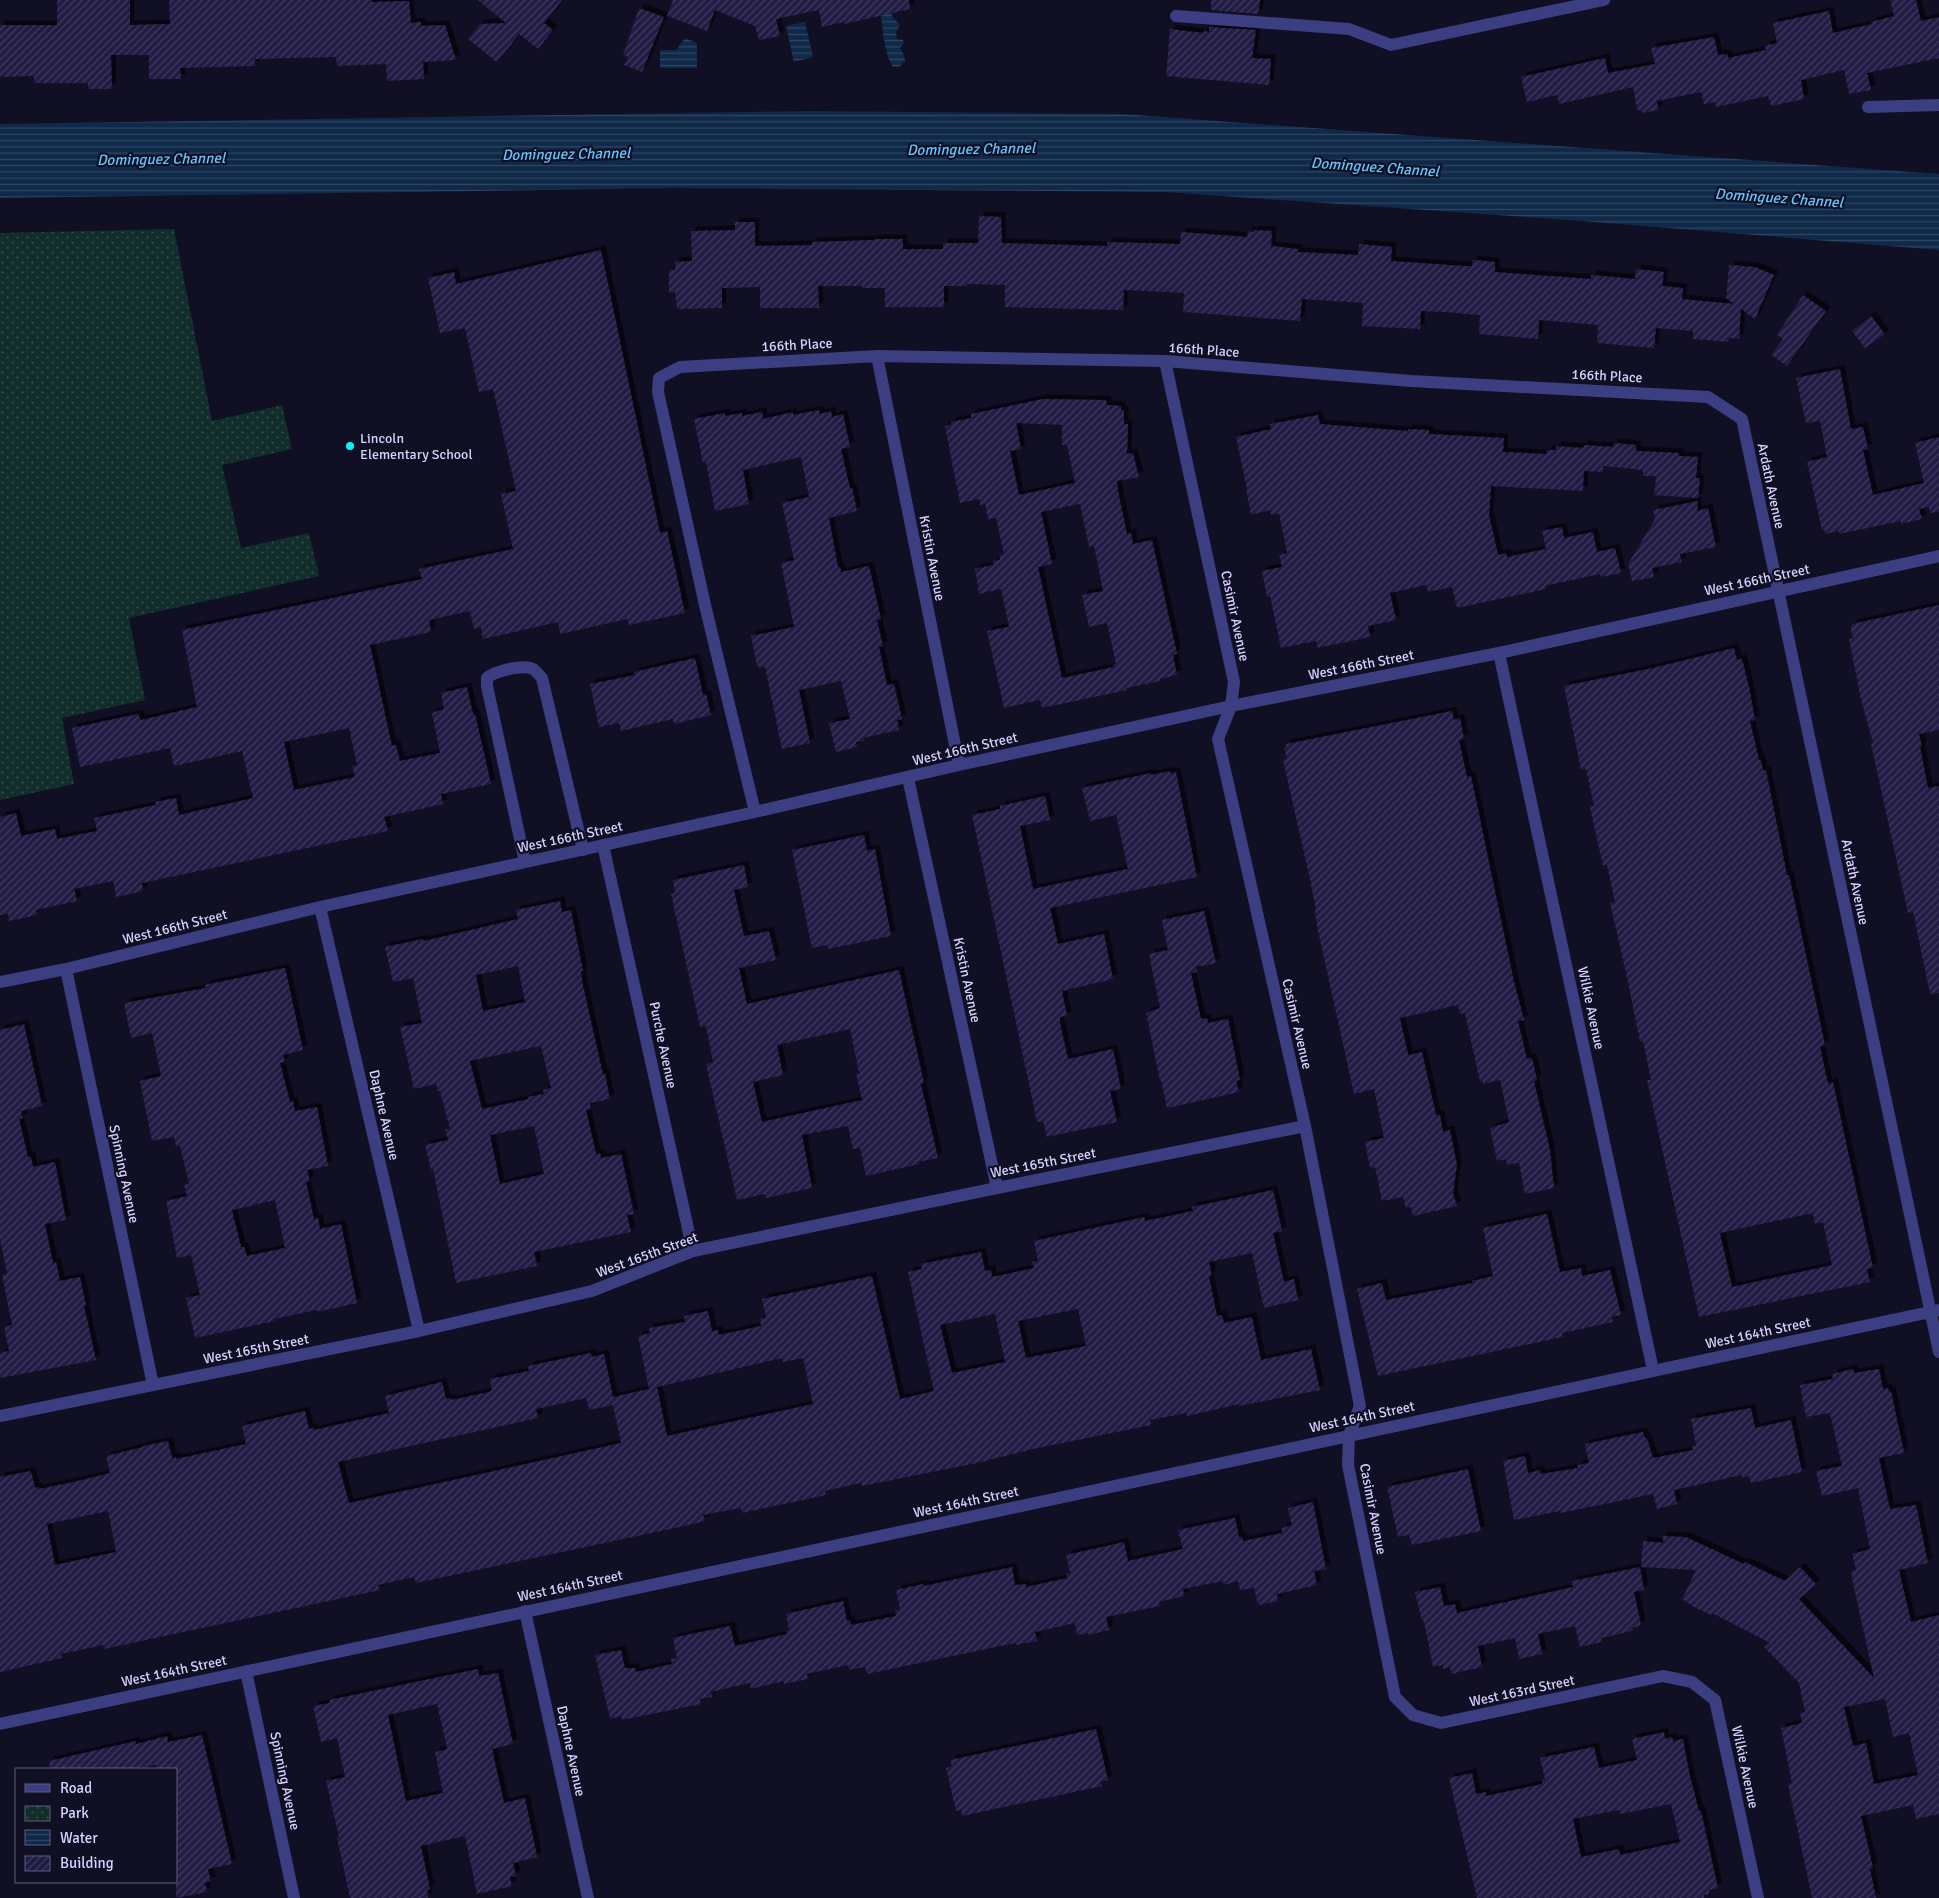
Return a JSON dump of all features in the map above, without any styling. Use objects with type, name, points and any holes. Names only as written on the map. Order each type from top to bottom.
[{"type":"street","points":[[1176,16],[1349,29],[1391,45],[1604,0]]},
{"type":"street","points":[[1868,107],[1939,105]]},
{"type":"street","name":"166th Place","points":[[755,812],[679,494],[658,392],[659,378],[680,367],[877,356],[1165,361],[1411,381],[1708,396],[1742,419]]},
{"type":"street","name":"Kristin Avenue","points":[[877,356],[958,765]]},
{"type":"street","name":"Casimir Avenue","points":[[1165,361],[1234,682],[1231,706],[1218,739],[1305,1126],[1360,1406],[1349,1435],[1348,1465],[1395,1697]]},
{"type":"street","name":"Ardath Avenue","points":[[1742,419],[1777,590],[1935,1310],[1939,1352]]},
{"type":"street","name":"West 166th Street","points":[[0,982],[66,969],[320,907],[908,778],[958,765],[1231,706],[1499,653],[1777,590],[1939,556]]},
{"type":"street","name":"Wilkie Avenue","points":[[1499,653],[1653,1370]]},
{"type":"street","points":[[524,862],[487,686],[487,678],[492,673],[523,667],[533,670],[542,678],[583,850]]},
{"type":"street","name":"Kristin Avenue","points":[[908,778],[997,1188]]},
{"type":"street","name":"Purche Avenue","points":[[603,845],[693,1251]]},
{"type":"street","name":"Daphne Avenue","points":[[320,907],[420,1331]]},
{"type":"street","name":"Spinning Avenue","points":[[66,969],[153,1385]]},
{"type":"street","name":"West 165th Street","points":[[0,1416],[420,1331],[592,1291],[693,1251],[1305,1126]]},
{"type":"street","name":"West 164th Street","points":[[0,1724],[1935,1310]]},
{"type":"street","name":"Daphne Avenue","points":[[525,1611],[588,1898]]},
{"type":"street","name":"Spinning Avenue","points":[[246,1671],[294,1898]]},
{"type":"street","name":"Wilkie Avenue","points":[[1663,1676],[1692,1682],[1715,1700],[1758,1898]]},
{"type":"street","name":"West 163rd Street","points":[[1395,1697],[1413,1715],[1440,1723],[1663,1676]]},
{"type":"green space","points":[[174,229],[212,421],[282,405],[292,449],[222,465],[241,548],[309,533],[319,576],[129,618],[145,700],[62,718],[74,784],[0,800],[0,233]]},
{"type":"water","points":[[892,11],[892,16],[900,25],[896,32],[897,39],[903,40],[904,43],[900,48],[905,61],[899,67],[893,67],[890,62],[883,33],[881,12]]},
{"type":"water","points":[[805,22],[813,57],[794,62],[786,26]]},
{"type":"water","points":[[685,38],[697,43],[697,68],[660,68],[660,50],[676,50]]},
{"type":"water","name":"Dominguez Channel","points":[[809,111],[1123,114],[1939,174],[1939,250],[1582,221],[1165,192],[675,188],[0,198],[0,124]]},
{"type":"building","points":[[57,0],[130,0],[130,25],[170,24],[169,0],[409,1],[411,23],[421,22],[421,26],[445,25],[456,60],[423,62],[424,79],[387,81],[386,64],[337,66],[336,57],[255,59],[255,66],[180,68],[181,79],[149,79],[149,55],[111,55],[112,89],[88,89],[88,83],[34,83],[34,76],[0,77],[0,25],[57,25]]},
{"type":"building","points":[[478,0],[562,0],[544,23],[553,30],[538,49],[519,34],[497,62],[468,39],[480,24],[506,23]]},
{"type":"building","points":[[673,0],[909,0],[910,9],[822,27],[819,10],[776,19],[780,36],[759,40],[755,26],[715,10],[707,31],[667,16]]},
{"type":"building","points":[[1211,0],[1260,0],[1258,14],[1211,10]]},
{"type":"building","points":[[1890,0],[1916,0],[1921,21],[1939,17],[1939,58],[1867,73],[1871,90],[1849,94],[1844,70],[1801,80],[1804,99],[1771,106],[1768,96],[1716,107],[1715,102],[1704,104],[1701,92],[1657,101],[1658,110],[1644,113],[1637,109],[1633,87],[1559,104],[1557,95],[1527,102],[1521,77],[1605,58],[1608,73],[1655,64],[1651,48],[1714,37],[1718,55],[1728,54],[1728,58],[1766,50],[1765,46],[1777,43],[1773,23],[1829,11],[1833,33],[1872,24],[1871,22],[1894,16]]},
{"type":"building","points":[[639,8],[664,17],[642,72],[624,65],[628,57],[623,55]]},
{"type":"building","points":[[1209,27],[1256,30],[1252,58],[1271,59],[1269,85],[1166,76],[1170,29],[1203,33],[1204,31],[1209,32]]},
{"type":"building","points":[[979,216],[1001,217],[1002,243],[1107,246],[1107,242],[1180,244],[1181,232],[1247,237],[1248,231],[1272,231],[1271,246],[1298,249],[1298,252],[1358,255],[1359,244],[1392,247],[1391,261],[1464,266],[1472,266],[1473,260],[1495,262],[1495,272],[1591,279],[1591,275],[1635,279],[1636,269],[1664,272],[1662,286],[1683,288],[1682,299],[1734,304],[1726,298],[1729,265],[1755,267],[1774,275],[1755,319],[1741,309],[1739,339],[1729,338],[1728,342],[1693,339],[1693,331],[1656,328],[1654,348],[1597,343],[1598,325],[1539,320],[1538,339],[1479,334],[1480,315],[1444,312],[1421,311],[1420,329],[1362,326],[1363,303],[1302,299],[1300,321],[1183,312],[1184,293],[1124,290],[1123,310],[1005,307],[1005,285],[967,284],[967,286],[944,286],[944,307],[885,307],[885,288],[862,288],[862,286],[818,286],[819,308],[760,308],[760,287],[722,288],[722,308],[677,309],[675,292],[669,293],[669,270],[675,270],[675,262],[692,261],[691,231],[735,230],[735,222],[755,222],[755,246],[812,245],[812,242],[903,239],[903,249],[943,249],[943,243],[978,243]]},
{"type":"building","points":[[601,250],[660,533],[667,531],[685,613],[629,625],[627,619],[560,634],[558,622],[483,639],[481,627],[474,629],[470,611],[429,620],[431,632],[370,645],[392,746],[396,745],[400,761],[440,753],[432,713],[444,709],[441,693],[467,687],[491,784],[441,794],[443,804],[384,817],[388,831],[142,883],[143,891],[116,897],[113,881],[74,889],[77,901],[36,910],[37,915],[9,921],[8,914],[0,915],[0,817],[16,813],[21,836],[55,829],[57,839],[97,831],[94,818],[156,805],[155,802],[176,798],[179,815],[253,798],[242,751],[174,766],[170,748],[80,767],[72,728],[138,714],[141,720],[197,707],[182,630],[422,579],[419,569],[513,549],[501,494],[516,491],[493,389],[479,392],[465,328],[440,333],[428,278],[454,272],[456,284]],"holes":[[[349,728],[357,765],[352,766],[355,777],[294,790],[284,742]]]},
{"type":"building","points":[[1803,295],[1826,311],[1787,366],[1771,355],[1783,339],[1777,335]]},
{"type":"building","points":[[1871,316],[1885,334],[1865,348],[1852,331]]},
{"type":"building","points":[[1840,369],[1851,429],[1863,427],[1868,449],[1863,450],[1873,495],[1924,483],[1915,443],[1939,437],[1939,512],[1930,513],[1929,507],[1919,509],[1922,519],[1901,524],[1901,521],[1839,534],[1839,531],[1825,534],[1824,529],[1822,530],[1807,462],[1827,457],[1820,421],[1806,423],[1796,378]]},
{"type":"building","points":[[1043,399],[1106,400],[1107,405],[1121,406],[1121,410],[1124,410],[1124,424],[1128,424],[1127,454],[1133,453],[1139,477],[1117,481],[1118,491],[1127,534],[1131,533],[1133,544],[1152,540],[1177,654],[1173,655],[1177,675],[1160,679],[1160,681],[1126,688],[1127,690],[1042,708],[1040,700],[1004,708],[987,631],[1009,627],[1001,589],[979,594],[975,569],[993,565],[993,561],[1000,560],[999,555],[1004,554],[996,518],[988,519],[985,504],[980,505],[979,499],[960,503],[945,426],[951,425],[951,422],[971,418],[971,414]],"holes":[[[1016,423],[1062,425],[1062,445],[1067,445],[1075,483],[1019,495],[1010,451],[1021,449]],[[1080,504],[1089,547],[1094,546],[1103,591],[1082,595],[1089,627],[1107,623],[1116,664],[1113,665],[1114,667],[1062,678],[1038,567],[1052,564],[1041,512]]]},
{"type":"building","points":[[819,410],[820,414],[831,411],[832,417],[843,414],[850,447],[841,449],[857,511],[829,518],[838,567],[840,567],[841,572],[869,566],[881,619],[877,620],[883,646],[879,647],[887,685],[894,684],[902,719],[897,720],[899,730],[863,738],[864,741],[856,742],[857,747],[836,752],[829,723],[850,719],[841,681],[799,690],[810,743],[782,749],[765,667],[759,668],[757,666],[751,636],[794,627],[781,563],[794,560],[782,503],[809,497],[801,457],[743,470],[749,504],[715,511],[706,462],[703,463],[694,419],[725,413],[725,416],[742,413],[742,416],[762,412],[763,419],[793,412],[793,415]]},
{"type":"building","points":[[1318,415],[1320,424],[1408,431],[1408,429],[1429,430],[1429,434],[1504,438],[1503,452],[1546,454],[1547,450],[1556,450],[1556,446],[1583,448],[1584,445],[1613,447],[1614,443],[1636,445],[1636,451],[1679,453],[1679,456],[1698,457],[1696,478],[1700,478],[1698,498],[1654,495],[1656,476],[1643,476],[1643,470],[1603,466],[1603,472],[1584,471],[1583,491],[1491,486],[1489,515],[1498,555],[1506,553],[1507,557],[1546,549],[1542,531],[1562,527],[1564,538],[1593,532],[1597,552],[1615,548],[1621,573],[1601,577],[1600,574],[1545,586],[1546,589],[1457,608],[1452,587],[1428,592],[1426,585],[1390,593],[1396,620],[1368,626],[1370,637],[1318,648],[1316,641],[1281,648],[1270,596],[1267,597],[1262,571],[1282,567],[1279,555],[1287,553],[1279,514],[1271,515],[1270,510],[1251,515],[1236,437],[1271,429],[1270,424]]},
{"type":"building","points":[[1698,501],[1697,511],[1708,508],[1716,547],[1680,554],[1682,562],[1652,568],[1654,577],[1632,581],[1628,564],[1655,519],[1653,510]]},
{"type":"building","points":[[1939,605],[1939,730],[1919,734],[1928,788],[1939,786],[1939,993],[1930,994],[1913,912],[1908,913],[1871,744],[1873,743],[1861,700],[1849,639],[1853,638],[1850,627],[1852,627],[1852,624]]},
{"type":"building","points":[[1734,648],[1737,660],[1742,659],[1755,720],[1750,721],[1759,760],[1761,760],[1763,771],[1766,770],[1825,1045],[1820,1047],[1828,1084],[1833,1082],[1873,1268],[1867,1269],[1870,1282],[1699,1317],[1647,1080],[1651,1080],[1643,1041],[1640,1042],[1610,903],[1615,902],[1607,865],[1603,866],[1590,807],[1594,806],[1586,769],[1581,770],[1564,686],[1653,668]],"holes":[[[1813,1213],[1815,1224],[1823,1222],[1832,1265],[1732,1287],[1720,1233]]]},
{"type":"building","points":[[695,658],[703,695],[706,694],[711,715],[674,724],[673,719],[621,731],[619,723],[599,727],[590,684],[635,675],[634,672]]},
{"type":"building","points":[[1452,711],[1454,720],[1460,718],[1464,739],[1459,740],[1467,777],[1471,776],[1514,982],[1524,1020],[1518,1021],[1527,1059],[1532,1058],[1537,1080],[1534,1081],[1550,1150],[1554,1188],[1525,1194],[1519,1163],[1507,1165],[1506,1159],[1497,1161],[1490,1128],[1509,1122],[1500,1080],[1483,1084],[1483,1082],[1480,1082],[1465,1013],[1460,1014],[1458,1005],[1400,1018],[1408,1054],[1422,1052],[1436,1115],[1440,1115],[1443,1132],[1450,1130],[1457,1165],[1453,1193],[1457,1206],[1413,1216],[1411,1207],[1406,1208],[1403,1197],[1382,1201],[1375,1167],[1370,1168],[1365,1142],[1384,1138],[1374,1089],[1354,1094],[1317,926],[1309,875],[1283,760],[1287,759],[1284,748],[1286,748],[1286,744]]},
{"type":"building","points":[[1170,771],[1170,773],[1176,772],[1197,877],[1050,908],[1058,944],[1104,934],[1113,979],[1062,991],[1067,1016],[1060,1017],[1060,1023],[1068,1059],[1113,1049],[1121,1089],[1110,1091],[1117,1122],[1047,1137],[1043,1121],[1037,1122],[972,815],[1000,809],[1000,806],[1045,796],[1050,820],[1020,826],[1033,889],[1128,869],[1116,815],[1090,821],[1082,788],[1151,773],[1151,775]]},
{"type":"building","points":[[864,835],[867,851],[875,849],[891,936],[828,949],[827,945],[812,948],[792,850]]},
{"type":"building","points":[[744,865],[748,887],[734,890],[744,936],[769,931],[776,960],[739,968],[747,1004],[899,970],[924,1083],[921,1084],[938,1158],[866,1176],[860,1148],[853,1149],[848,1126],[802,1135],[812,1188],[766,1198],[765,1194],[737,1200],[706,1064],[713,1062],[706,1026],[700,1027],[671,894],[675,893],[673,880]],"holes":[[[850,1029],[859,1073],[856,1074],[862,1100],[762,1122],[753,1082],[783,1075],[777,1045]]]},
{"type":"building","points":[[560,901],[562,912],[571,910],[583,971],[581,971],[583,986],[610,1099],[590,1103],[591,1109],[586,1110],[596,1154],[600,1153],[601,1158],[621,1154],[634,1214],[627,1215],[631,1232],[534,1252],[537,1266],[456,1283],[433,1169],[431,1170],[425,1145],[448,1140],[445,1129],[450,1129],[440,1091],[438,1091],[436,1084],[414,1089],[400,1027],[422,1023],[413,978],[393,982],[385,947],[423,939],[424,941],[518,919],[516,910]],"holes":[[[518,966],[525,1002],[483,1011],[476,975]],[[541,1046],[551,1088],[543,1090],[544,1094],[528,1097],[529,1099],[482,1109],[470,1061]],[[534,1126],[544,1174],[500,1184],[490,1135]]]},
{"type":"building","points":[[1204,911],[1216,963],[1196,967],[1197,972],[1191,973],[1201,1019],[1207,1018],[1208,1023],[1228,1019],[1240,1080],[1236,1081],[1239,1092],[1167,1108],[1146,1013],[1160,1008],[1149,954],[1168,950],[1162,920]]},
{"type":"building","points":[[285,968],[303,1050],[283,1055],[285,1062],[280,1063],[290,1102],[293,1101],[295,1111],[317,1107],[328,1166],[307,1170],[310,1181],[306,1182],[314,1219],[318,1218],[320,1229],[341,1224],[357,1303],[274,1319],[275,1321],[195,1338],[186,1298],[200,1295],[191,1255],[177,1258],[166,1201],[187,1196],[184,1185],[189,1184],[180,1146],[176,1147],[174,1137],[152,1141],[140,1081],[161,1076],[152,1033],[131,1038],[124,1003],[206,988],[205,985]],"holes":[[[275,1200],[285,1248],[247,1256],[244,1247],[241,1247],[232,1210]]]},
{"type":"building","points":[[24,1024],[42,1106],[21,1111],[23,1118],[19,1119],[28,1157],[31,1157],[33,1167],[55,1162],[66,1220],[45,1224],[53,1263],[56,1262],[60,1281],[80,1277],[86,1305],[84,1306],[96,1360],[0,1378],[0,1353],[9,1351],[4,1327],[12,1325],[2,1275],[7,1274],[0,1239],[0,1030]]},
{"type":"building","points":[[1273,1190],[1282,1231],[1273,1233],[1284,1282],[1294,1279],[1298,1300],[1264,1308],[1252,1253],[1209,1262],[1212,1276],[1209,1276],[1217,1316],[1222,1315],[1224,1323],[1252,1317],[1261,1360],[1311,1349],[1320,1390],[1239,1406],[1239,1404],[1187,1416],[1187,1413],[1150,1420],[1151,1425],[862,1486],[861,1483],[825,1491],[826,1495],[742,1513],[741,1508],[703,1515],[705,1521],[689,1525],[416,1583],[414,1577],[378,1585],[380,1590],[104,1649],[103,1645],[61,1654],[62,1658],[0,1672],[0,1477],[31,1471],[35,1488],[39,1487],[39,1489],[78,1481],[110,1473],[106,1456],[143,1446],[168,1441],[172,1458],[176,1457],[176,1459],[246,1444],[242,1426],[305,1411],[309,1429],[313,1428],[314,1430],[389,1413],[385,1396],[442,1382],[446,1399],[451,1398],[452,1400],[489,1392],[492,1390],[490,1379],[529,1371],[528,1366],[591,1353],[592,1357],[604,1354],[613,1397],[649,1389],[638,1336],[650,1333],[649,1328],[685,1322],[684,1316],[708,1311],[712,1331],[718,1330],[719,1335],[761,1326],[760,1319],[766,1318],[762,1299],[872,1276],[900,1399],[934,1391],[908,1272],[922,1269],[921,1264],[981,1252],[985,1271],[991,1270],[992,1277],[1034,1268],[1032,1262],[1038,1261],[1034,1241],[1144,1217],[1145,1221],[1193,1211],[1192,1207]],"holes":[[[1078,1309],[1086,1346],[1026,1358],[1018,1321]],[[995,1314],[1005,1362],[952,1373],[940,1325]],[[782,1358],[783,1362],[803,1358],[813,1404],[667,1436],[657,1387]],[[586,1398],[589,1410],[613,1405],[621,1443],[349,1503],[338,1462],[538,1418],[536,1409]],[[108,1511],[116,1552],[55,1565],[47,1524]]]},
{"type":"building","points":[[1547,1214],[1560,1272],[1581,1268],[1582,1276],[1610,1270],[1621,1315],[1612,1317],[1613,1322],[1562,1333],[1563,1337],[1378,1376],[1357,1289],[1382,1283],[1386,1300],[1473,1283],[1472,1281],[1493,1276],[1483,1228]]},
{"type":"building","points":[[1853,1369],[1854,1373],[1879,1369],[1883,1389],[1888,1388],[1889,1392],[1891,1391],[1904,1453],[1879,1458],[1890,1509],[1916,1505],[1928,1563],[1899,1570],[1911,1622],[1939,1615],[1939,1814],[1916,1819],[1913,1805],[1861,1816],[1873,1868],[1870,1869],[1876,1898],[1812,1898],[1788,1784],[1792,1783],[1781,1728],[1802,1723],[1800,1713],[1805,1712],[1799,1683],[1764,1647],[1770,1643],[1712,1613],[1711,1615],[1694,1607],[1682,1599],[1696,1570],[1641,1567],[1643,1541],[1664,1543],[1662,1536],[1686,1537],[1785,1581],[1800,1567],[1816,1584],[1799,1599],[1874,1678],[1852,1579],[1852,1571],[1856,1570],[1852,1554],[1870,1549],[1858,1488],[1822,1496],[1816,1471],[1842,1466],[1830,1413],[1806,1417],[1800,1385],[1833,1379],[1832,1374]],"holes":[[[1885,1699],[1893,1737],[1909,1733],[1918,1775],[1874,1784],[1866,1743],[1853,1746],[1844,1707]]]},
{"type":"building","points":[[1751,1408],[1755,1428],[1791,1420],[1802,1472],[1751,1483],[1749,1476],[1742,1478],[1742,1475],[1674,1490],[1677,1504],[1657,1509],[1653,1494],[1561,1513],[1560,1511],[1514,1520],[1503,1461],[1525,1456],[1528,1473],[1540,1470],[1541,1474],[1578,1468],[1577,1465],[1589,1463],[1585,1444],[1643,1432],[1645,1438],[1647,1438],[1653,1458],[1693,1450],[1692,1446],[1696,1446],[1691,1419]]},
{"type":"building","points":[[1468,1469],[1481,1531],[1412,1545],[1409,1535],[1398,1537],[1387,1487]]},
{"type":"building","points":[[1313,1502],[1326,1569],[1314,1571],[1317,1585],[1277,1594],[1278,1601],[1258,1605],[1254,1588],[1240,1590],[1238,1581],[1224,1585],[1223,1581],[1183,1589],[1184,1596],[1159,1602],[1160,1606],[1106,1617],[1109,1630],[1089,1635],[1088,1633],[1077,1635],[1075,1623],[1035,1632],[1037,1641],[1016,1645],[1015,1643],[867,1674],[865,1667],[849,1670],[848,1665],[807,1674],[808,1679],[784,1684],[784,1681],[751,1689],[750,1683],[711,1692],[712,1697],[700,1699],[701,1704],[622,1720],[621,1716],[610,1719],[595,1655],[621,1650],[625,1668],[635,1668],[636,1672],[672,1664],[671,1659],[677,1658],[673,1638],[730,1626],[735,1646],[787,1634],[786,1631],[789,1630],[786,1614],[843,1601],[847,1621],[850,1620],[851,1625],[896,1616],[895,1611],[900,1609],[896,1590],[923,1584],[924,1586],[1012,1567],[1015,1585],[1026,1584],[1026,1587],[1067,1578],[1066,1574],[1070,1573],[1066,1555],[1124,1542],[1128,1561],[1183,1549],[1178,1530],[1235,1518],[1239,1537],[1242,1537],[1243,1541],[1282,1533],[1282,1528],[1292,1525],[1288,1508]]},
{"type":"building","points":[[1640,1567],[1644,1590],[1634,1592],[1641,1625],[1632,1628],[1633,1630],[1601,1638],[1602,1642],[1580,1647],[1575,1626],[1538,1634],[1542,1654],[1519,1659],[1515,1638],[1478,1646],[1482,1667],[1451,1674],[1450,1667],[1443,1669],[1443,1665],[1433,1667],[1424,1621],[1422,1621],[1415,1592],[1440,1587],[1444,1606],[1455,1604],[1457,1613],[1573,1587],[1572,1581]]},
{"type":"building","points":[[478,1669],[479,1676],[498,1673],[513,1744],[492,1749],[504,1803],[525,1798],[537,1857],[513,1863],[516,1876],[510,1877],[512,1886],[477,1894],[465,1836],[421,1846],[430,1889],[427,1890],[428,1898],[350,1898],[326,1781],[345,1777],[337,1738],[321,1742],[313,1706],[330,1703],[329,1700]],"holes":[[[437,1704],[447,1748],[435,1752],[443,1793],[406,1801],[388,1715]]]},
{"type":"building","points":[[1096,1729],[1108,1780],[1101,1782],[1102,1786],[962,1816],[961,1810],[956,1811],[946,1768],[952,1766],[950,1760]]},
{"type":"building","points":[[1664,1732],[1665,1739],[1672,1737],[1673,1741],[1683,1739],[1689,1772],[1699,1811],[1701,1811],[1718,1888],[1709,1890],[1709,1894],[1704,1895],[1704,1898],[1477,1898],[1449,1778],[1472,1773],[1476,1794],[1486,1792],[1486,1796],[1542,1784],[1542,1780],[1545,1779],[1540,1758],[1594,1747],[1599,1768],[1637,1760],[1632,1739]],"holes":[[[1671,1804],[1680,1842],[1620,1855],[1619,1849],[1581,1857],[1573,1819],[1619,1810],[1620,1814]]]},
{"type":"building","points":[[202,1735],[232,1864],[208,1869],[211,1881],[205,1883],[207,1892],[176,1898],[176,1883],[178,1883],[178,1768],[157,1768],[156,1765],[140,1768],[50,1768],[49,1761],[136,1741],[136,1744],[167,1736],[168,1742]]},
{"type":"place","name":"Lincoln Elementary School","points":[[350,446]]}]
